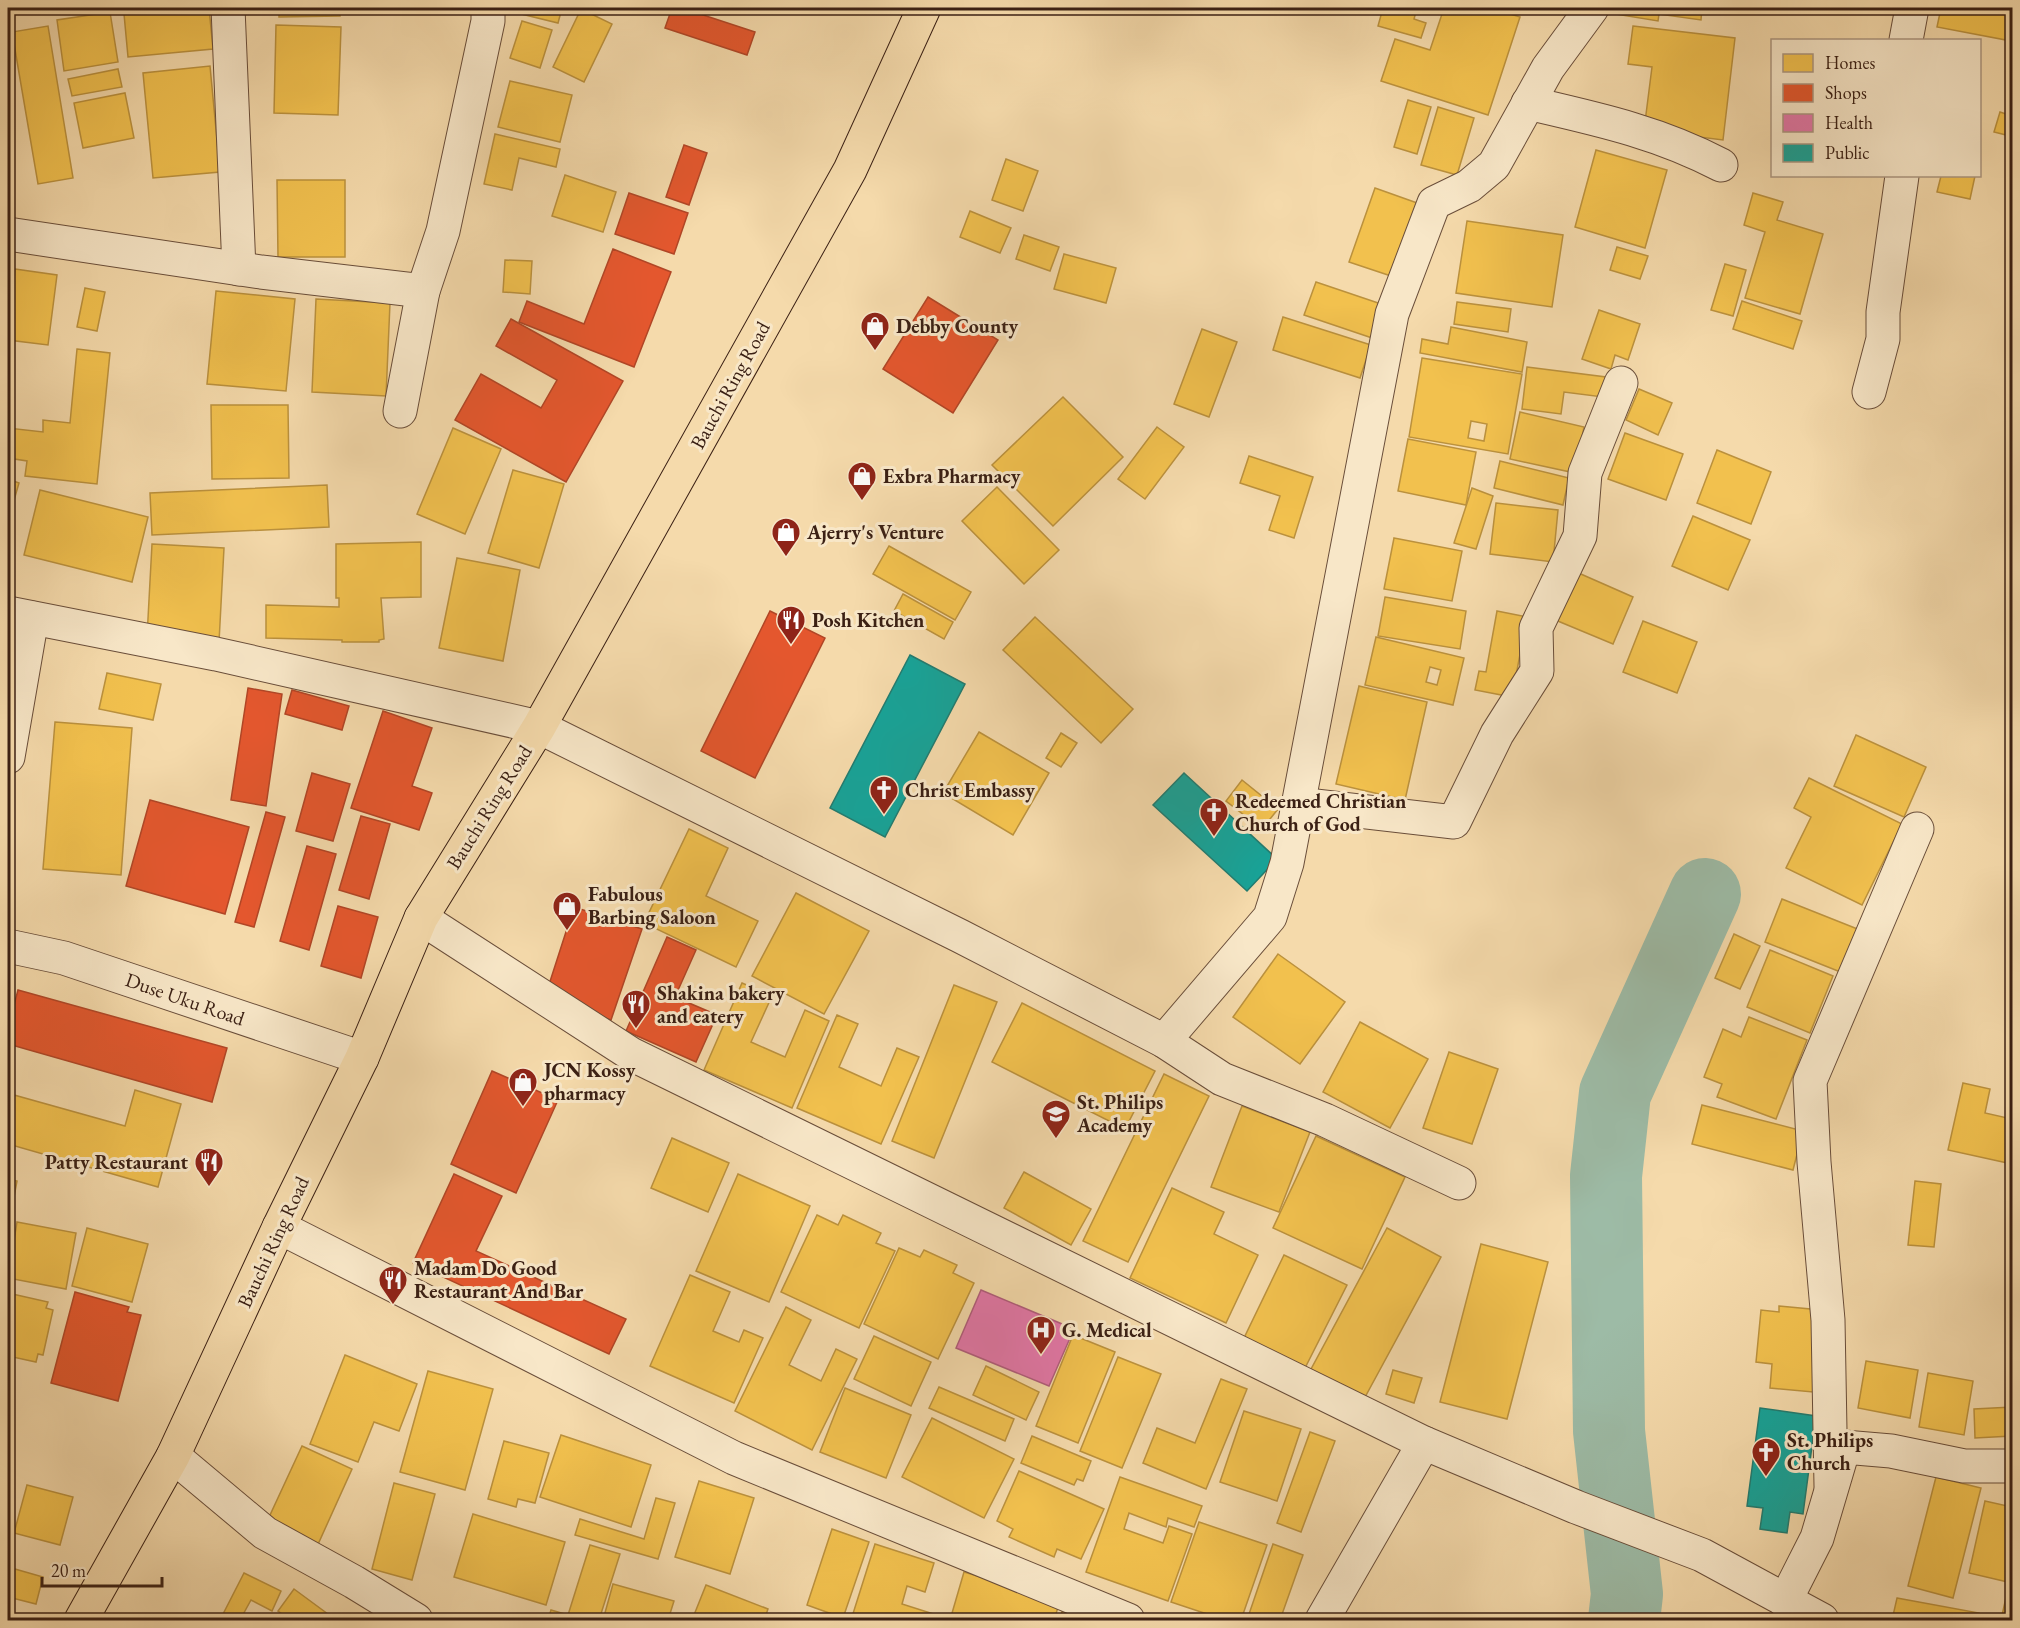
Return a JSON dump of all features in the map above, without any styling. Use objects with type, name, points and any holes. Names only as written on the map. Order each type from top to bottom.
[{"type":"main road","name":"Bauchi Ring Road","points":[[81,1620],[173,1456],[279,1227],[362,1058],[421,918],[539,727],[850,170],[924,8]]},
{"type":"street","points":[[228,8],[239,268]]},
{"type":"street","points":[[400,411],[423,291],[443,231],[488,21],[488,8]]},
{"type":"street","points":[[1164,1041],[1270,917],[1287,863],[1392,314],[1434,203],[1469,186],[1494,165],[1548,68],[1592,8]]},
{"type":"street","points":[[1906,39],[1912,8]]},
{"type":"street","points":[[1528,102],[1627,126],[1694,150],[1721,165]]},
{"type":"street","points":[[1869,392],[1883,339],[1882,312],[1902,177]]},
{"type":"street","points":[[8,230],[239,268],[423,291]]},
{"type":"street","points":[[1298,804],[1454,822],[1497,734],[1537,671],[1536,628],[1580,536],[1585,473],[1620,383]]},
{"type":"street","points":[[8,757],[20,616],[216,654],[539,727],[960,936],[1164,1041],[1222,1079],[1325,1120],[1459,1183]]},
{"type":"street","points":[[1831,1486],[1828,1320],[1814,1162],[1810,1081],[1917,829]]},
{"type":"street","points":[[421,918],[631,1054],[1424,1443],[1576,1507],[1702,1555],[1822,1620]]},
{"type":"street","name":"Duse Uku Road","points":[[8,946],[63,958],[362,1058]]},
{"type":"street","points":[[279,1227],[734,1458],[1128,1620]]},
{"type":"street","points":[[1322,1620],[1424,1443]]},
{"type":"street","points":[[1785,1601],[1817,1538],[1844,1446],[1891,1451],[1964,1466],[2013,1466]]},
{"type":"street","points":[[173,1456],[265,1533],[354,1582],[416,1620]]},
{"type":"building: Homes","points":[[209,8],[213,49],[128,57],[124,14]]},
{"type":"building: Homes","points":[[279,8],[340,8],[340,16],[279,17]]},
{"type":"building: Homes","points":[[515,8],[562,8],[558,23],[513,12]]},
{"type":"building: Homes","points":[[1383,8],[1417,8],[1414,19],[1426,23],[1421,38],[1378,26]]},
{"type":"building: Homes","points":[[1444,8],[1491,8],[1520,17],[1488,115],[1381,81],[1395,39],[1430,50]]},
{"type":"building: Homes","points":[[1616,8],[1702,8],[1701,20],[1659,14],[1658,21],[1615,14]]},
{"type":"building: Homes","points":[[1941,8],[2012,8],[2006,40],[1937,27]]},
{"type":"building: Homes","points":[[581,9],[612,24],[584,82],[553,67]]},
{"type":"building: Homes","points":[[110,12],[118,62],[64,71],[57,20]]},
{"type":"building: Homes","points":[[522,21],[552,30],[540,68],[510,58]]},
{"type":"building: Homes","points":[[276,25],[341,27],[338,115],[274,113]]},
{"type":"building: Homes","points":[[48,26],[73,178],[38,184],[12,32]]},
{"type":"building: Homes","points":[[1633,26],[1735,38],[1723,140],[1644,130],[1652,67],[1628,64]]},
{"type":"building: Homes","points":[[210,66],[220,172],[153,178],[143,73]]},
{"type":"building: Homes","points":[[118,69],[122,87],[72,96],[68,79]]},
{"type":"building: Homes","points":[[510,81],[572,95],[560,142],[498,127]]},
{"type":"building: Homes","points":[[125,93],[134,138],[83,148],[74,103]]},
{"type":"building: Homes","points":[[1408,100],[1431,107],[1417,154],[1394,147]]},
{"type":"building: Homes","points":[[1438,107],[1474,118],[1457,175],[1421,165]]},
{"type":"building: Homes","points":[[2000,112],[2012,116],[2010,136],[1994,132]]},
{"type":"building: Homes","points":[[495,134],[560,149],[556,167],[519,158],[512,190],[484,184]]},
{"type":"building: Homes","points":[[1596,150],[1667,170],[1645,248],[1575,227]]},
{"type":"building: Homes","points":[[1006,159],[1038,171],[1023,211],[992,200]]},
{"type":"building: Homes","points":[[565,175],[616,192],[603,232],[552,216]]},
{"type":"building: Homes","points":[[1941,177],[1975,177],[1970,199],[1937,192]]},
{"type":"building: Homes","points":[[277,180],[345,180],[345,257],[278,257]]},
{"type":"building: Homes","points":[[1375,188],[1420,204],[1394,277],[1349,262]]},
{"type":"building: Homes","points":[[1753,193],[1783,202],[1777,220],[1823,234],[1800,314],[1745,298],[1765,232],[1744,225]]},
{"type":"building: Homes","points":[[970,211],[1011,228],[1000,253],[960,237]]},
{"type":"building: Homes","points":[[1467,221],[1563,235],[1552,307],[1456,293]]},
{"type":"building: Homes","points":[[1024,235],[1059,247],[1050,271],[1016,259]]},
{"type":"building: Homes","points":[[1617,247],[1648,256],[1640,279],[1610,270]]},
{"type":"building: Homes","points":[[1064,254],[1116,268],[1106,303],[1054,289]]},
{"type":"building: Homes","points":[[505,260],[532,261],[530,294],[503,292]]},
{"type":"building: Homes","points":[[1725,264],[1746,270],[1733,316],[1711,310]]},
{"type":"building: Homes","points":[[15,269],[57,275],[48,345],[8,340]]},
{"type":"building: Homes","points":[[1316,282],[1393,308],[1381,341],[1304,315]]},
{"type":"building: Homes","points":[[85,288],[105,292],[97,331],[77,327]]},
{"type":"building: Homes","points":[[216,291],[295,299],[286,391],[207,384]]},
{"type":"building: Homes","points":[[316,299],[390,303],[386,396],[312,392]]},
{"type":"building: Homes","points":[[1742,301],[1802,321],[1793,349],[1733,329]]},
{"type":"building: Homes","points":[[1457,302],[1511,309],[1508,332],[1454,324]]},
{"type":"building: Homes","points":[[1599,310],[1640,324],[1628,360],[1615,355],[1611,369],[1582,359]]},
{"type":"building: Homes","points":[[1283,317],[1371,345],[1360,378],[1273,350]]},
{"type":"building: Homes","points":[[1451,327],[1527,342],[1522,372],[1420,353],[1422,339],[1448,344]]},
{"type":"building: Homes","points":[[1202,329],[1237,342],[1209,417],[1174,404]]},
{"type":"building: Homes","points":[[77,349],[110,353],[97,484],[25,476],[27,461],[8,458],[8,428],[43,432],[43,420],[70,423]]},
{"type":"building: Homes","points":[[1422,358],[1522,374],[1508,454],[1409,437]],"holes":[[[1471,421],[1487,424],[1484,441],[1468,438]]]},
{"type":"building: Homes","points":[[1527,367],[1606,377],[1603,397],[1564,392],[1561,414],[1522,409]]},
{"type":"building: Homes","points":[[1639,389],[1672,403],[1658,435],[1626,420]]},
{"type":"building: Homes","points":[[1063,397],[1123,457],[1053,526],[992,465]]},
{"type":"building: Homes","points":[[211,405],[288,405],[289,478],[212,479]]},
{"type":"building: Homes","points":[[1520,412],[1584,427],[1575,473],[1510,459]]},
{"type":"building: Homes","points":[[1157,427],[1184,447],[1145,499],[1118,479]]},
{"type":"building: Homes","points":[[453,428],[501,449],[465,534],[417,514]]},
{"type":"building: Homes","points":[[1625,433],[1683,454],[1666,500],[1608,479]]},
{"type":"building: Homes","points":[[1408,439],[1476,452],[1466,505],[1398,491]]},
{"type":"building: Homes","points":[[1717,450],[1771,472],[1751,524],[1697,503]]},
{"type":"building: Homes","points":[[1249,456],[1313,477],[1294,538],[1269,530],[1280,496],[1240,483]]},
{"type":"building: Homes","points":[[1500,461],[1569,478],[1563,505],[1494,488]]},
{"type":"building: Homes","points":[[513,470],[564,484],[539,568],[488,553]]},
{"type":"building: Homes","points":[[8,479],[19,483],[8,521]]},
{"type":"building: Homes","points":[[327,485],[329,527],[152,535],[150,493]]},
{"type":"building: Homes","points":[[997,487],[1059,550],[1024,584],[962,521]]},
{"type":"building: Homes","points":[[1472,488],[1493,496],[1476,549],[1454,543]]},
{"type":"building: Homes","points":[[40,490],[148,517],[132,582],[24,555]]},
{"type":"building: Homes","points":[[1496,503],[1558,510],[1553,562],[1490,554]]},
{"type":"building: Homes","points":[[1693,516],[1750,540],[1728,590],[1672,566]]},
{"type":"building: Homes","points":[[1394,538],[1462,551],[1452,601],[1384,589]]},
{"type":"building: Homes","points":[[421,542],[421,597],[381,598],[384,639],[379,642],[342,642],[342,640],[266,638],[266,605],[339,607],[339,598],[336,598],[336,544]]},
{"type":"building: Homes","points":[[152,544],[224,548],[219,642],[147,637]]},
{"type":"building: Homes","points":[[889,546],[971,592],[955,620],[873,574]]},
{"type":"building: Homes","points":[[457,558],[520,570],[503,661],[439,648]]},
{"type":"building: Homes","points":[[1574,571],[1633,597],[1613,644],[1553,619]]},
{"type":"building: Homes","points":[[903,594],[953,622],[944,639],[894,611]]},
{"type":"building: Homes","points":[[1385,597],[1466,611],[1460,649],[1378,636]]},
{"type":"building: Homes","points":[[1497,611],[1527,617],[1512,697],[1475,690],[1479,671],[1486,672]]},
{"type":"building: Homes","points":[[1035,617],[1133,709],[1101,743],[1003,650]]},
{"type":"building: Homes","points":[[1643,621],[1697,642],[1677,693],[1623,672]]},
{"type":"building: Homes","points":[[1376,637],[1464,658],[1453,705],[1365,685]],"holes":[[[1430,667],[1441,670],[1437,685],[1426,682]]]},
{"type":"building: Homes","points":[[107,673],[161,684],[153,720],[99,709]]},
{"type":"building: Homes","points":[[1359,686],[1427,702],[1405,800],[1336,784]]},
{"type":"building: Homes","points":[[55,722],[132,728],[121,875],[43,869]]},
{"type":"building: Homes","points":[[979,732],[1049,773],[1013,835],[943,793]]},
{"type":"building: Homes","points":[[1061,733],[1077,743],[1061,767],[1046,758]]},
{"type":"building: Homes","points":[[1856,735],[1926,767],[1904,817],[1834,786]]},
{"type":"building: Homes","points":[[1809,778],[1902,824],[1862,905],[1786,868],[1811,817],[1794,808]]},
{"type":"building: Homes","points":[[1242,780],[1278,809],[1262,829],[1226,801]]},
{"type":"building: Homes","points":[[689,829],[728,848],[706,896],[758,921],[736,967],[644,923]]},
{"type":"building: Homes","points":[[796,893],[869,931],[824,1014],[752,976]]},
{"type":"building: Homes","points":[[1782,899],[1870,934],[1853,977],[1765,942]]},
{"type":"building: Homes","points":[[1734,934],[1760,946],[1740,989],[1715,978]]},
{"type":"building: Homes","points":[[1770,950],[1833,976],[1810,1033],[1747,1007]]},
{"type":"building: Homes","points":[[1278,954],[1345,1002],[1300,1064],[1233,1017]]},
{"type":"building: Homes","points":[[742,983],[772,996],[751,1042],[785,1057],[805,1010],[829,1021],[792,1108],[704,1070]]},
{"type":"building: Homes","points":[[954,985],[997,1002],[934,1158],[892,1141]]},
{"type":"building: Homes","points":[[1022,1003],[1155,1071],[1125,1129],[992,1062]]},
{"type":"building: Homes","points":[[837,1015],[858,1024],[839,1067],[881,1086],[897,1048],[919,1057],[881,1144],[797,1108]]},
{"type":"building: Homes","points":[[1749,1017],[1807,1040],[1776,1119],[1717,1097],[1722,1084],[1704,1077],[1723,1029],[1741,1037]]},
{"type":"building: Homes","points":[[1360,1022],[1428,1059],[1390,1128],[1323,1092]]},
{"type":"building: Homes","points":[[1449,1052],[1498,1069],[1472,1144],[1423,1128]]},
{"type":"building: Homes","points":[[1164,1074],[1209,1096],[1128,1262],[1083,1241]]},
{"type":"building: Homes","points":[[1963,1083],[1990,1089],[1985,1113],[2012,1119],[2012,1164],[1948,1150]]},
{"type":"building: Homes","points":[[135,1090],[181,1104],[158,1187],[8,1144],[8,1117],[14,1095],[125,1126]]},
{"type":"building: Homes","points":[[1702,1105],[1803,1131],[1793,1170],[1692,1144]]},
{"type":"building: Homes","points":[[1242,1106],[1310,1132],[1279,1212],[1211,1187]]},
{"type":"building: Homes","points":[[1316,1136],[1405,1177],[1362,1269],[1273,1228]]},
{"type":"building: Homes","points":[[672,1138],[729,1163],[708,1212],[651,1188]]},
{"type":"building: Homes","points":[[1024,1172],[1091,1209],[1071,1245],[1004,1208]]},
{"type":"building: Homes","points":[[738,1174],[810,1206],[769,1302],[696,1271]]},
{"type":"building: Homes","points":[[8,1179],[17,1181],[8,1229]]},
{"type":"building: Homes","points":[[1915,1181],[1941,1184],[1934,1247],[1908,1245]]},
{"type":"building: Homes","points":[[1172,1188],[1224,1212],[1214,1234],[1258,1255],[1226,1323],[1130,1278]]},
{"type":"building: Homes","points":[[817,1215],[838,1225],[843,1215],[881,1233],[876,1243],[895,1251],[859,1328],[781,1292]]},
{"type":"building: Homes","points":[[17,1222],[76,1233],[66,1289],[8,1278]]},
{"type":"building: Homes","points":[[87,1228],[148,1244],[132,1302],[72,1286]]},
{"type":"building: Homes","points":[[1387,1228],[1441,1257],[1364,1399],[1310,1371]]},
{"type":"building: Homes","points":[[1481,1244],[1548,1262],[1507,1419],[1440,1402]]},
{"type":"building: Homes","points":[[899,1248],[920,1257],[924,1250],[957,1265],[953,1273],[974,1283],[938,1359],[864,1324]]},
{"type":"building: Homes","points":[[1284,1255],[1347,1285],[1305,1368],[1244,1338]]},
{"type":"building: Homes","points":[[690,1275],[730,1292],[713,1331],[739,1342],[744,1330],[763,1338],[734,1403],[650,1366]]},
{"type":"building: Homes","points":[[8,1293],[48,1302],[46,1308],[53,1310],[43,1355],[38,1354],[36,1362],[8,1356]]},
{"type":"building: Homes","points":[[1779,1306],[1821,1310],[1813,1392],[1770,1388],[1772,1364],[1756,1362],[1761,1310],[1779,1312]]},
{"type":"building: Homes","points":[[786,1307],[811,1320],[789,1365],[821,1381],[836,1349],[857,1359],[812,1450],[735,1411]]},
{"type":"building: Homes","points":[[1073,1335],[1115,1352],[1078,1443],[1036,1426]]},
{"type":"building: Homes","points":[[874,1336],[931,1362],[911,1406],[854,1379]]},
{"type":"building: Homes","points":[[345,1355],[417,1384],[399,1431],[374,1422],[358,1462],[310,1444]]},
{"type":"building: Homes","points":[[1118,1357],[1161,1374],[1122,1468],[1080,1451]]},
{"type":"building: Homes","points":[[1866,1361],[1918,1370],[1910,1418],[1858,1408]]},
{"type":"building: Homes","points":[[986,1366],[1039,1392],[1026,1420],[973,1395]]},
{"type":"building: Homes","points":[[1393,1370],[1422,1378],[1414,1403],[1386,1394]]},
{"type":"building: Homes","points":[[428,1371],[493,1389],[465,1490],[400,1472]]},
{"type":"building: Homes","points":[[1928,1373],[1973,1381],[1964,1435],[1919,1427]]},
{"type":"building: Homes","points":[[1221,1379],[1247,1389],[1206,1489],[1143,1463],[1157,1428],[1195,1443]]},
{"type":"building: Homes","points":[[939,1387],[1014,1419],[1005,1441],[929,1408]]},
{"type":"building: Homes","points":[[845,1388],[911,1415],[886,1478],[820,1452]]},
{"type":"building: Homes","points":[[2012,1407],[2012,1436],[1975,1438],[1974,1409]]},
{"type":"building: Homes","points":[[1244,1411],[1301,1429],[1277,1501],[1220,1482]]},
{"type":"building: Homes","points":[[932,1418],[1014,1459],[984,1518],[902,1477]]},
{"type":"building: Homes","points":[[1310,1432],[1335,1441],[1301,1532],[1277,1523]]},
{"type":"building: Homes","points":[[561,1435],[651,1465],[631,1527],[540,1497]]},
{"type":"building: Homes","points":[[1032,1436],[1091,1461],[1083,1481],[1077,1479],[1074,1485],[1021,1463]]},
{"type":"building: Homes","points":[[504,1441],[549,1453],[535,1503],[518,1499],[516,1507],[488,1499]]},
{"type":"building: Homes","points":[[302,1446],[352,1469],[315,1551],[264,1528]]},
{"type":"building: Homes","points":[[2010,1470],[2012,1470],[2012,1502],[2008,1501]]},
{"type":"building: Homes","points":[[1019,1471],[1104,1509],[1081,1559],[1057,1549],[1054,1557],[1009,1537],[1013,1529],[997,1521]]},
{"type":"building: Homes","points":[[1120,1477],[1202,1506],[1194,1527],[1168,1518],[1166,1527],[1129,1513],[1124,1529],[1163,1543],[1169,1526],[1192,1534],[1168,1601],[1086,1572]]},
{"type":"building: Homes","points":[[1936,1477],[1981,1488],[1953,1598],[1908,1586]]},
{"type":"building: Homes","points":[[699,1481],[754,1498],[730,1574],[675,1557]]},
{"type":"building: Homes","points":[[394,1483],[435,1494],[412,1580],[372,1569]]},
{"type":"building: Homes","points":[[27,1485],[73,1497],[60,1545],[14,1533]]},
{"type":"building: Homes","points":[[656,1498],[675,1503],[658,1559],[575,1535],[580,1519],[644,1539]]},
{"type":"building: Homes","points":[[1985,1501],[2012,1507],[2012,1583],[1969,1573]]},
{"type":"building: Homes","points":[[473,1514],[565,1542],[546,1605],[454,1577]]},
{"type":"building: Homes","points":[[1199,1522],[1267,1545],[1241,1620],[1225,1620],[1171,1602]]},
{"type":"building: Homes","points":[[832,1529],[869,1542],[843,1618],[807,1605]]},
{"type":"building: Homes","points":[[875,1544],[934,1563],[925,1592],[907,1586],[902,1604],[943,1617],[942,1620],[851,1620]]},
{"type":"building: Homes","points":[[1273,1544],[1303,1555],[1280,1620],[1247,1620]]},
{"type":"building: Homes","points":[[590,1545],[620,1554],[599,1620],[548,1620],[551,1610],[568,1615]]},
{"type":"building: Homes","points":[[8,1567],[43,1577],[36,1604],[8,1597]]},
{"type":"building: Homes","points":[[964,1572],[1060,1601],[1054,1620],[950,1620]]},
{"type":"building: Homes","points":[[244,1573],[281,1591],[272,1611],[251,1600],[240,1620],[220,1620]]},
{"type":"building: Homes","points":[[613,1584],[674,1601],[668,1620],[603,1620]]},
{"type":"building: Homes","points":[[706,1585],[768,1609],[764,1620],[692,1620]]},
{"type":"building: Homes","points":[[294,1589],[336,1620],[291,1620],[278,1611]]},
{"type":"building: Homes","points":[[2007,1593],[2012,1594],[2012,1620],[2001,1620]]},
{"type":"building: Homes","points":[[1897,1598],[1979,1613],[1978,1620],[1892,1620]]},
{"type":"building: Homes","points":[[1063,1609],[1102,1620],[1059,1620]]},
{"type":"building: Shops","points":[[672,8],[682,8],[755,32],[747,55],[665,28]]},
{"type":"building: Shops","points":[[684,145],[707,153],[689,205],[666,197]]},
{"type":"building: Shops","points":[[629,193],[688,213],[674,254],[615,234]]},
{"type":"building: Shops","points":[[613,249],[671,272],[634,367],[519,322],[527,301],[584,324]]},
{"type":"building: Shops","points":[[928,297],[998,340],[953,413],[883,369]]},
{"type":"building: Shops","points":[[511,319],[623,381],[566,482],[455,420],[481,374],[541,408],[557,380],[496,346]]},
{"type":"building: Shops","points":[[770,611],[825,638],[755,778],[701,751]]},
{"type":"building: Shops","points":[[248,688],[282,694],[266,806],[231,800]]},
{"type":"building: Shops","points":[[292,690],[349,706],[342,730],[285,714]]},
{"type":"building: Shops","points":[[383,711],[432,728],[412,786],[432,793],[419,830],[351,808]]},
{"type":"building: Shops","points":[[312,773],[350,784],[333,841],[296,831]]},
{"type":"building: Shops","points":[[150,800],[249,827],[225,914],[126,886]]},
{"type":"building: Shops","points":[[266,812],[285,817],[254,927],[235,922]]},
{"type":"building: Shops","points":[[361,816],[390,824],[369,899],[339,890]]},
{"type":"building: Shops","points":[[307,846],[336,854],[309,950],[280,941]]},
{"type":"building: Shops","points":[[338,906],[378,917],[361,978],[321,966]]},
{"type":"building: Shops","points":[[574,907],[642,929],[611,1020],[545,997]]},
{"type":"building: Shops","points":[[667,937],[696,950],[675,997],[717,1015],[696,1062],[626,1031]]},
{"type":"building: Shops","points":[[18,990],[227,1048],[212,1102],[8,1044],[8,1028]]},
{"type":"building: Shops","points":[[492,1071],[558,1100],[516,1193],[451,1164]]},
{"type":"building: Shops","points":[[454,1174],[502,1196],[476,1251],[626,1319],[609,1354],[413,1263]]},
{"type":"building: Shops","points":[[75,1292],[129,1307],[127,1312],[141,1315],[118,1401],[51,1383]]},
{"type":"building: Health","points":[[981,1290],[1074,1329],[1049,1386],[956,1348]]},
{"type":"building: Public","points":[[910,655],[965,684],[885,837],[830,808]]},
{"type":"building: Public","points":[[1184,773],[1277,859],[1247,891],[1153,805]]},
{"type":"building: Public","points":[[1760,1408],[1816,1416],[1803,1514],[1790,1512],[1787,1533],[1760,1529],[1763,1508],[1747,1506]]},
{"type":"waterway","points":[[1624,1620],[1627,1594],[1609,1431],[1606,1176],[1615,1093],[1705,894]]},
{"type":"place","name":"Debby County","points":[[875,352]]},
{"type":"place","name":"Exbra Pharmacy","points":[[862,502]]},
{"type":"place","name":"Ajerry's Venture","points":[[786,558]]},
{"type":"place","name":"Posh Kitchen","points":[[791,646]]},
{"type":"place","name":"Christ Embassy","points":[[884,816]]},
{"type":"place","name":"Redeemed Christian Church of God","points":[[1214,838]]},
{"type":"place","name":"Fabulous Barbing Saloon","points":[[567,932]]},
{"type":"place","name":"Shakina bakery and eatery","points":[[636,1030]]},
{"type":"place","name":"JCN Kossy pharmacy","points":[[523,1108]]},
{"type":"place","name":"St. Philips Academy","points":[[1056,1140]]},
{"type":"place","name":"Patty Restaurant","points":[[209,1188]]},
{"type":"place","name":"Madam Do Good Restaurant And Bar","points":[[393,1306]]},
{"type":"place","name":"G. Medical","points":[[1041,1356]]},
{"type":"place","name":"St. Philips Church","points":[[1766,1478]]}]
